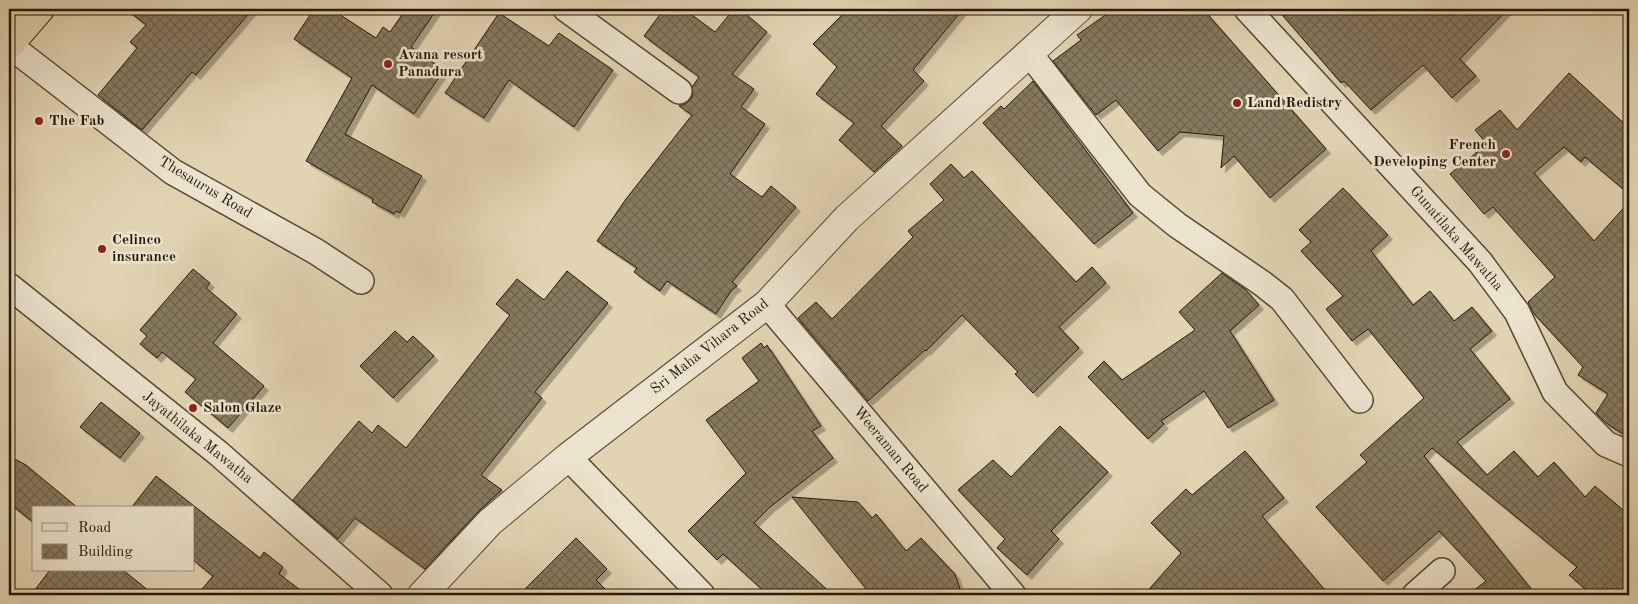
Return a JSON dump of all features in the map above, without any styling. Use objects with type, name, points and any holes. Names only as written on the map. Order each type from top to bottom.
[{"type":"highway","points":[[9,45],[40,9]]},
{"type":"street","points":[[566,9],[679,91]]},
{"type":"street","name":"Sri Maha Vihara Road","points":[[422,595],[490,522],[568,457],[767,304],[847,218],[1078,9]]},
{"type":"street","name":"Gunatilaka Mawatha","points":[[1247,9],[1480,262],[1518,312],[1555,392],[1606,444],[1629,454]]},
{"type":"street","name":"Thesaurus Road","points":[[9,45],[173,172],[315,251],[361,281]]},
{"type":"street","points":[[1028,53],[1140,195],[1177,224],[1282,299],[1360,400]]},
{"type":"street","name":"Jayathilaka Mawatha","points":[[9,286],[218,453],[380,595]]},
{"type":"street","name":"Weeraman Road","points":[[767,304],[1013,595]]},
{"type":"street","points":[[568,457],[702,595]]},
{"type":"street","points":[[1415,595],[1442,572]]},
{"type":"building","points":[[126,9],[253,9],[196,75],[192,72],[142,130],[98,95],[137,48],[130,42],[146,25]]},
{"type":"building","points":[[314,9],[331,9],[376,38],[383,27],[390,32],[406,9],[437,9],[411,47],[444,70],[414,114],[372,85],[345,134],[422,176],[400,213],[396,211],[394,214],[372,202],[373,199],[306,161],[352,78],[294,39]]},
{"type":"building","points":[[664,9],[684,9],[715,32],[734,9],[740,9],[767,32],[732,74],[754,89],[741,107],[765,124],[730,174],[762,197],[771,186],[796,207],[732,282],[737,286],[731,291],[716,314],[667,281],[660,291],[634,272],[637,268],[597,241],[626,199],[692,115],[679,106],[691,99],[692,87],[699,77],[644,36]]},
{"type":"building","points":[[848,9],[963,9],[913,70],[924,81],[881,126],[902,146],[874,172],[839,140],[854,123],[816,94],[837,67],[813,44]]},
{"type":"building","points":[[1114,9],[1203,9],[1326,149],[1270,198],[1234,156],[1221,168],[1224,136],[1180,132],[1158,151],[1116,100],[1096,115],[1053,61],[1081,40],[1077,35]]},
{"type":"building","points":[[1277,9],[1508,9],[1460,59],[1476,76],[1452,98],[1423,65],[1371,110],[1344,81],[1341,83]]},
{"type":"building","points":[[499,13],[549,46],[559,33],[613,70],[574,127],[509,80],[484,118],[445,93]]},
{"type":"building","points":[[1569,73],[1629,128],[1629,194],[1585,157],[1581,162],[1564,147],[1534,173],[1594,241],[1629,202],[1629,438],[1606,423],[1596,413],[1608,394],[1578,375],[1583,367],[1534,314],[1528,302],[1555,277],[1493,207],[1484,214],[1450,174],[1487,144],[1475,130],[1500,110],[1517,130]]},
{"type":"building","points":[[1033,81],[1133,213],[1094,244],[983,123],[1001,106],[1004,109]]},
{"type":"building","points":[[951,164],[964,178],[972,171],[1076,282],[1092,267],[1106,283],[1059,327],[1079,348],[1033,393],[1015,374],[1018,372],[962,315],[926,351],[868,401],[798,318],[816,302],[832,319],[913,237],[908,231],[944,200],[930,184]]},
{"type":"building","points":[[1343,188],[1388,235],[1371,251],[1413,305],[1430,291],[1454,321],[1472,307],[1492,331],[1470,349],[1510,399],[1457,442],[1487,475],[1514,451],[1538,477],[1554,462],[1585,497],[1595,486],[1629,515],[1629,595],[1592,595],[1569,575],[1577,567],[1432,448],[1424,456],[1536,595],[1468,595],[1486,581],[1439,531],[1383,581],[1316,507],[1367,462],[1360,455],[1424,398],[1368,329],[1352,341],[1326,309],[1343,296],[1301,251],[1311,242],[1299,230]]},
{"type":"building","points":[[193,269],[210,283],[206,288],[237,314],[213,343],[264,386],[228,428],[185,392],[196,379],[162,352],[157,358],[140,344],[147,336],[140,330]]},
{"type":"building","points":[[567,271],[608,303],[535,392],[542,398],[481,475],[502,490],[479,511],[425,569],[355,518],[338,539],[293,500],[359,421],[372,433],[378,425],[406,448],[510,315],[496,304],[517,279],[544,300]]},
{"type":"building","points":[[1222,273],[1246,290],[1259,305],[1230,331],[1274,400],[1228,428],[1204,391],[1161,421],[1164,424],[1148,439],[1088,377],[1104,361],[1122,380],[1195,330],[1179,312]]},
{"type":"building","points":[[395,331],[407,342],[413,336],[434,356],[393,398],[360,366]]},
{"type":"building","points":[[761,343],[764,348],[767,345],[821,426],[812,431],[833,458],[770,507],[754,523],[833,595],[768,595],[723,554],[717,560],[688,531],[746,473],[706,420],[759,381],[742,358]]},
{"type":"building","points":[[101,402],[140,433],[120,458],[80,427]]},
{"type":"building","points":[[1060,426],[1108,472],[1051,531],[1059,539],[1027,575],[997,548],[1005,539],[958,490],[993,460],[1011,477]]},
{"type":"building","points":[[1245,451],[1284,498],[1262,516],[1329,595],[1144,595],[1181,553],[1151,523],[1186,489],[1192,495]]},
{"type":"building","points":[[9,456],[26,465],[76,506],[32,506],[32,521],[9,503]]},
{"type":"building","points":[[156,476],[194,506],[133,506]]},
{"type":"building","points":[[792,497],[858,502],[872,518],[876,514],[906,551],[921,538],[955,574],[962,595],[871,595]]},
{"type":"building","points":[[195,507],[260,558],[264,552],[283,567],[279,574],[307,595],[197,595],[213,576],[195,562]]},
{"type":"building","points":[[576,538],[607,569],[596,580],[611,595],[519,595]]},
{"type":"building","points":[[48,572],[125,572],[154,595],[31,595]]},
{"type":"place","name":"Avana resort Panadura","points":[[388,64]]},
{"type":"place","name":"Land Redistry","points":[[1237,103]]},
{"type":"place","name":"The Fab","points":[[39,121]]},
{"type":"place","name":"French Developing Center","points":[[1506,154]]},
{"type":"place","name":"Celinco insurance","points":[[102,249]]},
{"type":"place","name":"Salon Glaze","points":[[193,408]]}]
